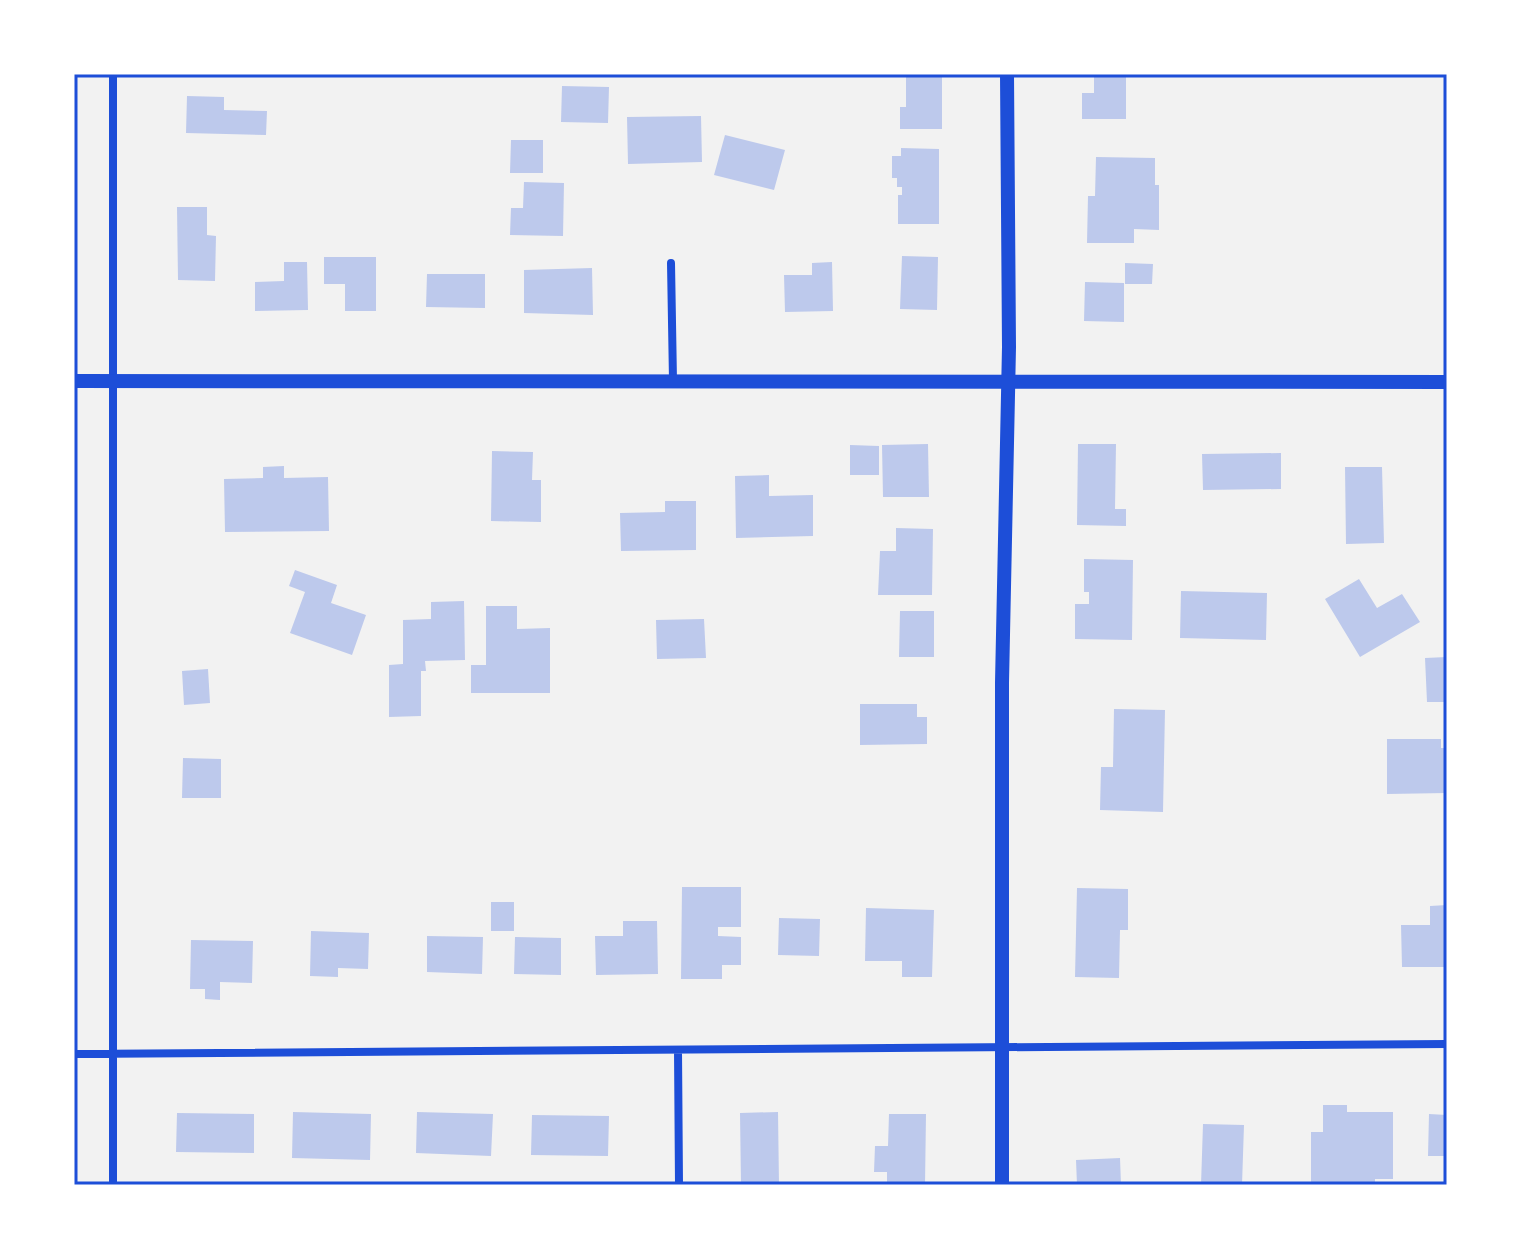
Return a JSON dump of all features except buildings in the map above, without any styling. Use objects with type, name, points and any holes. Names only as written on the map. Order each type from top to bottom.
[{"type":"street","points":[[113,74],[113,1185]]},
{"type":"street","points":[[1002,1185],[1007,74]]},
{"type":"street","points":[[671,263],[673,381]]},
{"type":"street","points":[[74,381],[1447,382]]},
{"type":"street","points":[[74,1054],[1447,1044]]},
{"type":"street","points":[[678,1050],[679,1185]]}]
